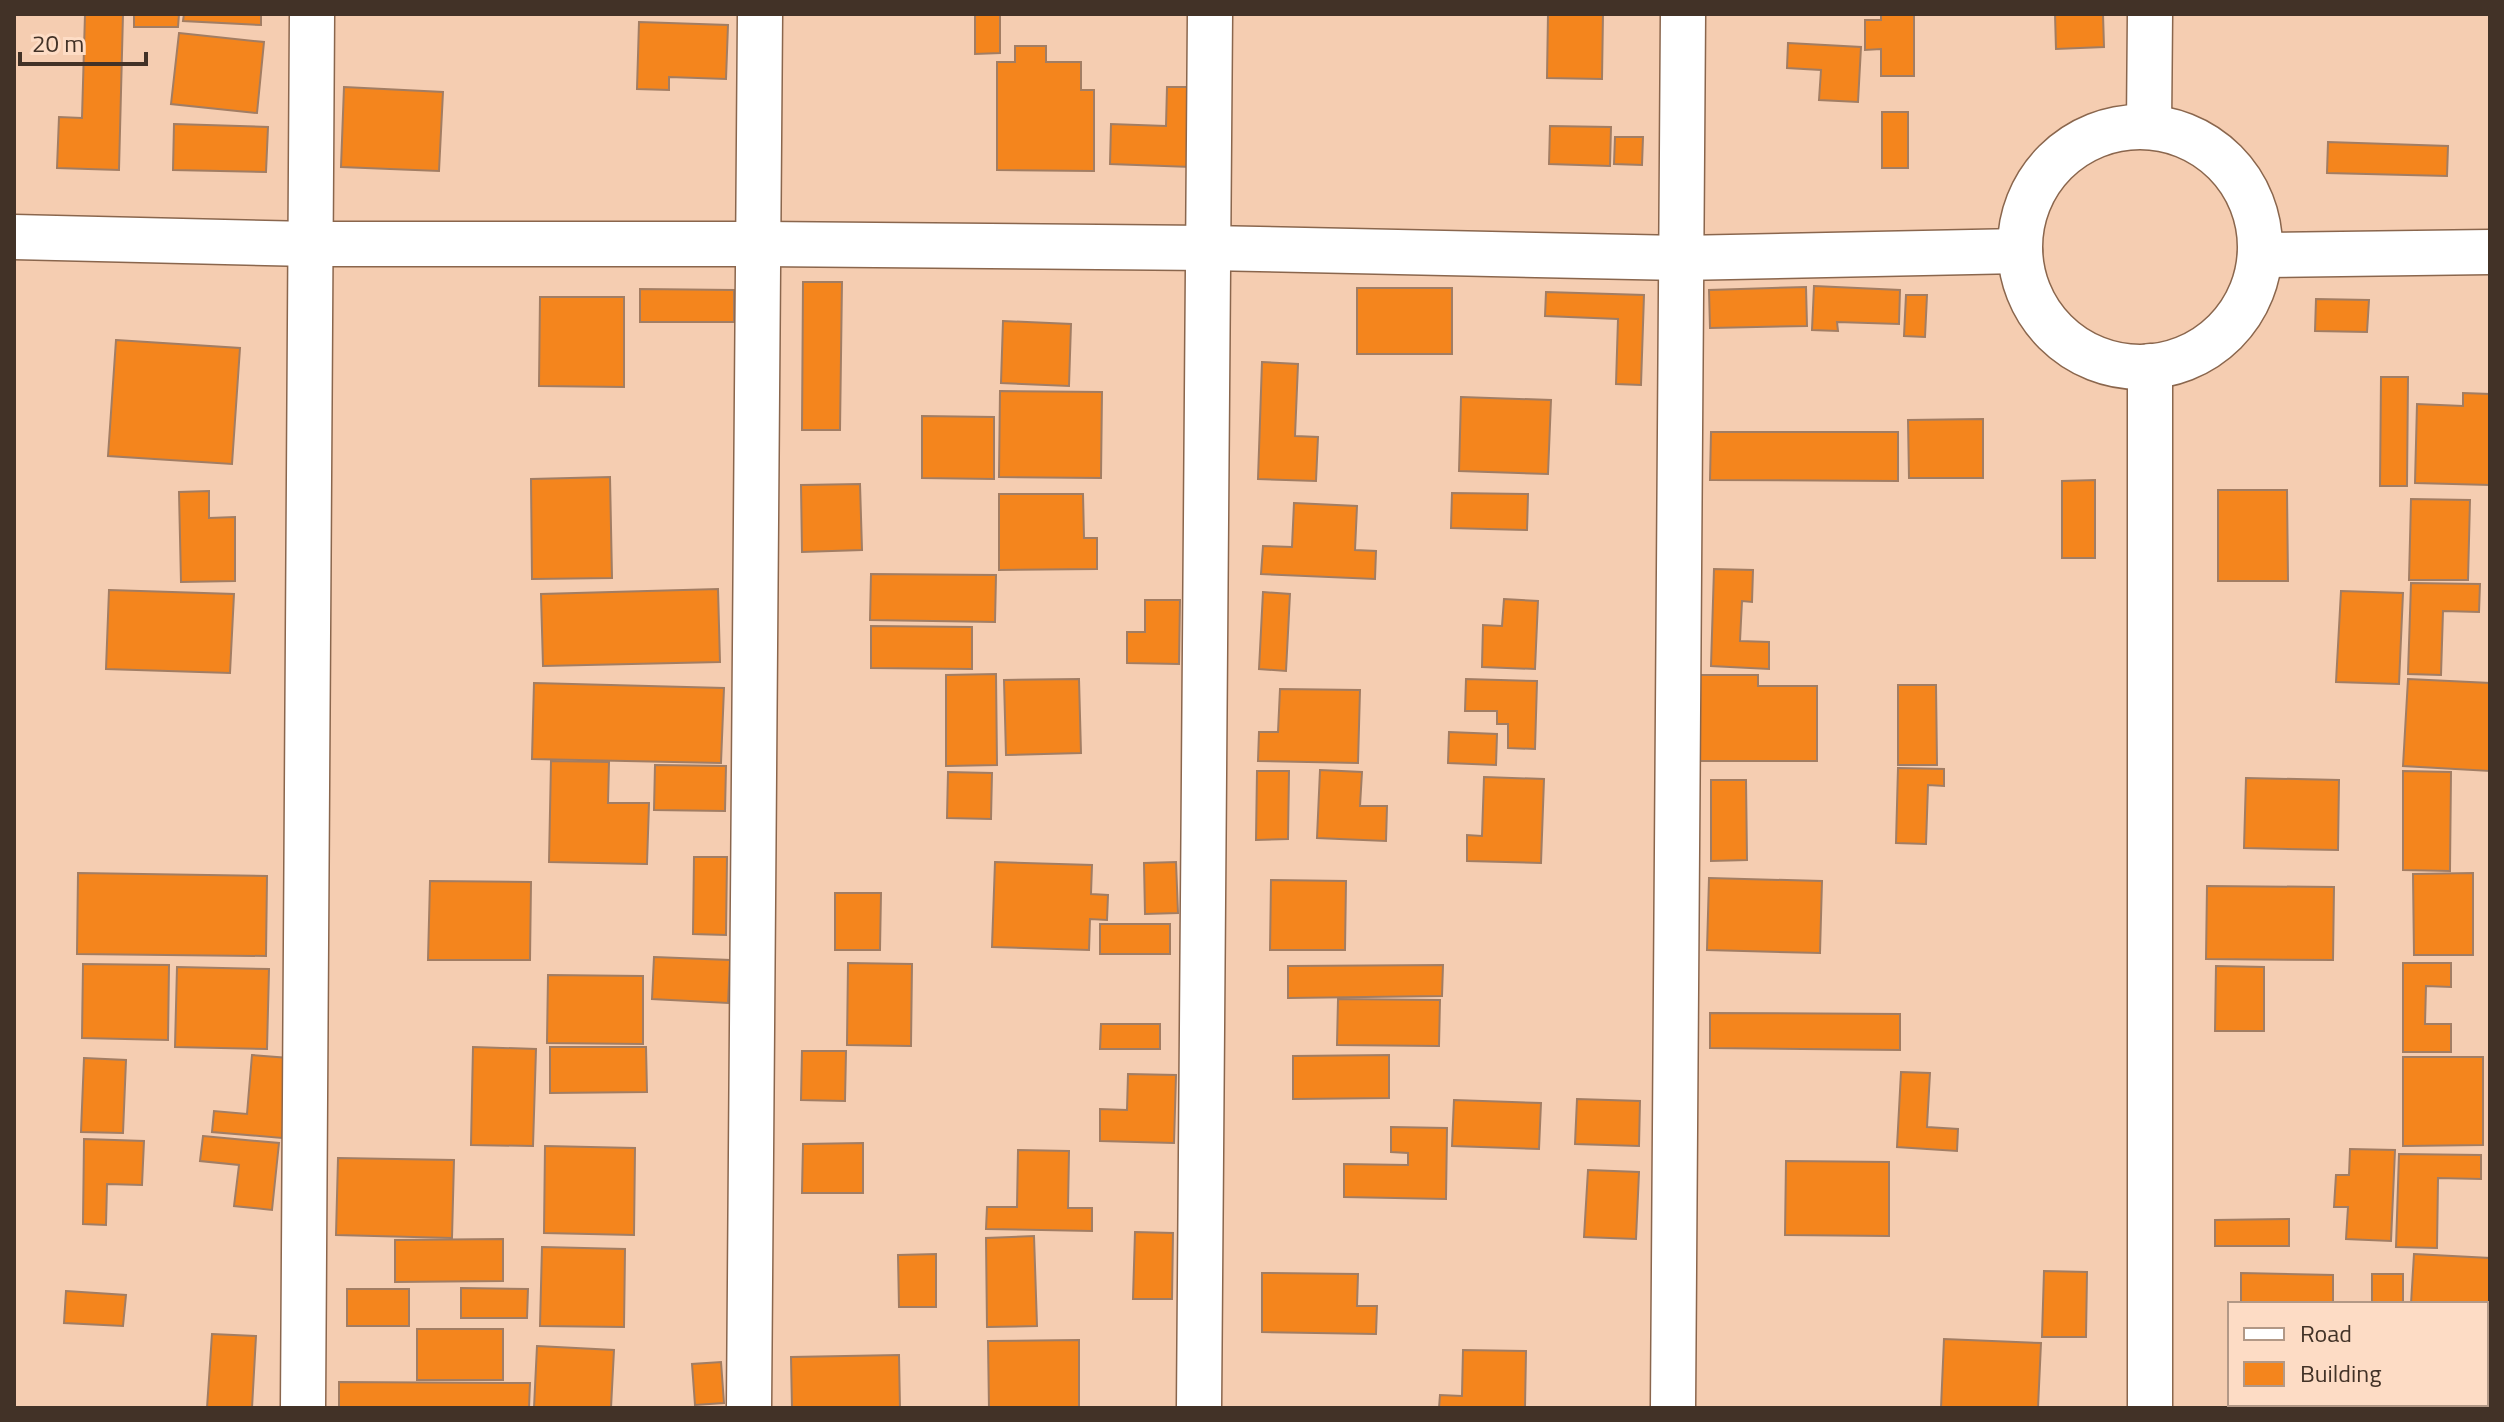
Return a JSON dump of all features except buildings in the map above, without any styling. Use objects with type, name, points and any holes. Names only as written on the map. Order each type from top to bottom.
[{"type":"street","points":[[303,1408],[312,14]]},
{"type":"street","points":[[749,1408],[760,14]]},
{"type":"street","points":[[1199,1408],[1210,14]]},
{"type":"street","points":[[1673,1408],[1683,14]]},
{"type":"street","points":[[2149,126],[2150,14]]},
{"type":"street","points":[[2149,126],[2175,131],[2204,145],[2229,166],[2247,192],[2257,223],[2260,255],[2254,283],[2242,308],[2225,331],[2203,348],[2178,361],[2150,366],[2123,366],[2096,359],[2072,346],[2051,327],[2035,305],[2024,279],[2020,251],[2022,224],[2031,197],[2045,173],[2065,153],[2089,138],[2115,129],[2149,126]]},
{"type":"street","points":[[14,237],[310,244],[1208,248],[1681,258],[2020,251]]},
{"type":"street","points":[[2260,255],[2490,252]]},
{"type":"street","points":[[2150,366],[2150,1408]]}]
